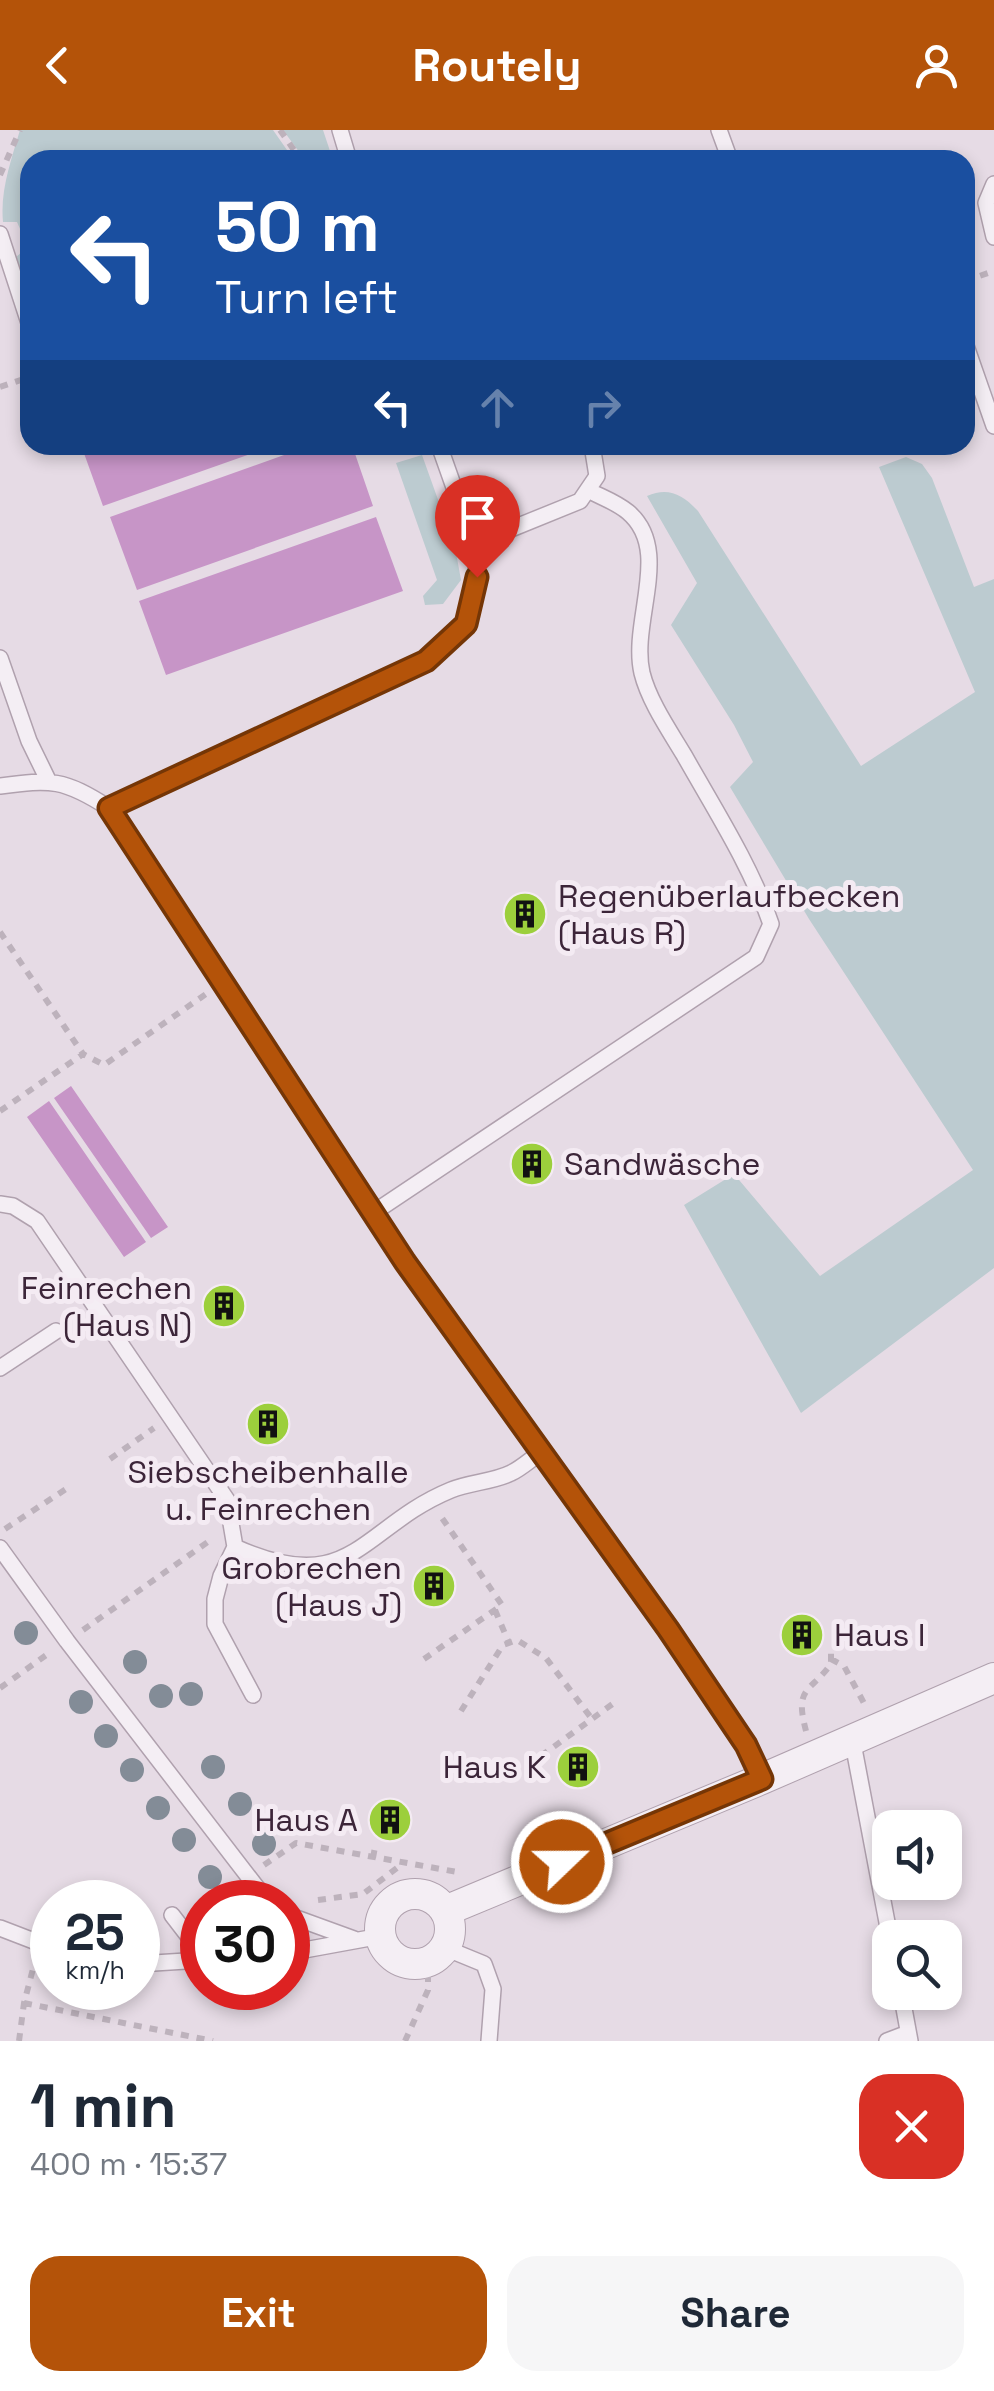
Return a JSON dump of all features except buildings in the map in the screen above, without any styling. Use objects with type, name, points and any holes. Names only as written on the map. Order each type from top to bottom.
[{"type":"street","points":[[445,1911],[994,1678]]},
{"type":"street","points":[[406,1895],[425,1896],[445,1911],[450,1925],[436,1955],[417,1964],[395,1958],[368,1938],[385,1911],[406,1895]]},
{"type":"lane","points":[[994,184],[986,203],[994,237]]},
{"type":"lane","points":[[0,234],[20,295]]},
{"type":"lane","points":[[975,372],[994,426]]},
{"type":"lane","points":[[109,808],[426,661],[466,624],[477,577],[474,544],[443,455]]},
{"type":"lane","points":[[474,544],[580,501],[596,476],[593,455]]},
{"type":"lane","points":[[373,1213],[756,957],[771,924],[756,883],[664,720],[642,672],[640,632],[649,549],[646,532],[616,503],[588,490]]},
{"type":"lane","points":[[0,658],[48,780]]},
{"type":"lane","points":[[0,786],[48,780],[86,793],[109,808],[373,1213],[746,1745],[762,1779]]},
{"type":"lane","points":[[0,1204],[13,1206],[37,1222],[228,1500],[235,1547],[215,1599],[215,1624],[253,1695]]},
{"type":"lane","points":[[0,1368],[56,1331]]},
{"type":"lane","points":[[235,1547],[289,1564],[319,1565],[350,1556],[430,1501],[452,1489],[510,1474],[542,1451]]},
{"type":"lane","points":[[0,1548],[251,1880]]},
{"type":"lane","points":[[863,1734],[888,1920]]},
{"type":"lane","points":[[172,1914],[180,1925]]},
{"type":"lane","points":[[310,1922],[368,1938]]},
{"type":"lane","points":[[0,1928],[30,1940]]},
{"type":"lane","points":[[310,1949],[368,1938]]},
{"type":"lane","points":[[436,1955],[484,1964],[492,1989],[488,2041]]},
{"type":"lane","points":[[887,2041],[909,2037],[904,2010]]},
{"type":"path","points":[[0,175],[20,130]]},
{"type":"path","points":[[0,932],[82,1054],[104,1066],[222,982]]},
{"type":"path","points":[[0,1110],[82,1054]]},
{"type":"path","points":[[110,1459],[171,1415]]},
{"type":"path","points":[[0,1532],[69,1488]]},
{"type":"path","points":[[424,1659],[502,1606],[430,1501]]},
{"type":"path","points":[[0,1688],[232,1525]]},
{"type":"path","points":[[495,1610],[509,1643]]},
{"type":"path","points":[[461,1711],[503,1644],[517,1640],[546,1658],[592,1719]]},
{"type":"path","points":[[814,1756],[801,1709],[804,1690],[826,1671],[832,1659],[831,1648]]},
{"type":"path","points":[[832,1659],[844,1666],[853,1682],[863,1734]]},
{"type":"path","points":[[542,1756],[618,1700]]},
{"type":"path","points":[[248,1876],[296,1843],[466,1873],[476,1898]]},
{"type":"path","points":[[373,1858],[375,1847]]},
{"type":"path","points":[[310,1901],[363,1894],[402,1864]]},
{"type":"path","points":[[405,2041],[428,1990],[436,1955]]},
{"type":"path","points":[[19,2041],[30,1977]]},
{"type":"path","points":[[24,2003],[213,2041]]},
{"type":"shaded area","points":[[20,130],[273,130],[287,150],[20,150],[20,229],[17,222],[3,222],[10,164]]},
{"type":"shaded area","points":[[283,130],[323,130],[330,150],[298,150]]},
{"type":"shaded area","points":[[85,455],[248,455],[103,506]]},
{"type":"shaded area","points":[[284,455],[355,455],[373,506],[137,590],[110,517]]},
{"type":"shaded area","points":[[422,455],[455,547],[461,580],[443,604],[425,605],[423,596],[437,580],[396,463]]},
{"type":"shaded area","points":[[906,457],[922,464],[932,478],[974,587],[994,579],[994,1268],[801,1413],[684,1205],[734,1174],[820,1276],[973,1170],[809,919],[730,787],[753,762],[671,625],[697,583],[647,496],[674,494],[698,511],[861,766],[975,692],[879,467]]},
{"type":"shaded area","points":[[376,517],[403,591],[166,675],[139,601]]},
{"type":"shaded area","points":[[71,1086],[168,1227],[151,1238],[54,1098]]},
{"type":"shaded area","points":[[49,1101],[146,1242],[124,1257],[27,1117]]},
{"type":"place","name":"Regenüberlaufbecken (Haus R)","points":[[525,914]]},
{"type":"place","name":"Sandwäsche","points":[[532,1164]]},
{"type":"place","name":"Feinrechen (Haus N)","points":[[224,1306]]},
{"type":"place","name":"Siebscheibenhalle u. Feinrechen","points":[[268,1424]]},
{"type":"place","name":"Grobrechen (Haus J)","points":[[434,1586]]},
{"type":"place","name":"Haus I","points":[[802,1635]]},
{"type":"place","name":"Haus K","points":[[578,1767]]},
{"type":"place","name":"Haus A","points":[[390,1820]]},
{"type":"route","points":[[477,577],[466,624],[426,661],[109,808],[405,1262],[668,1629],[746,1745],[762,1779],[562,1862]]}]
